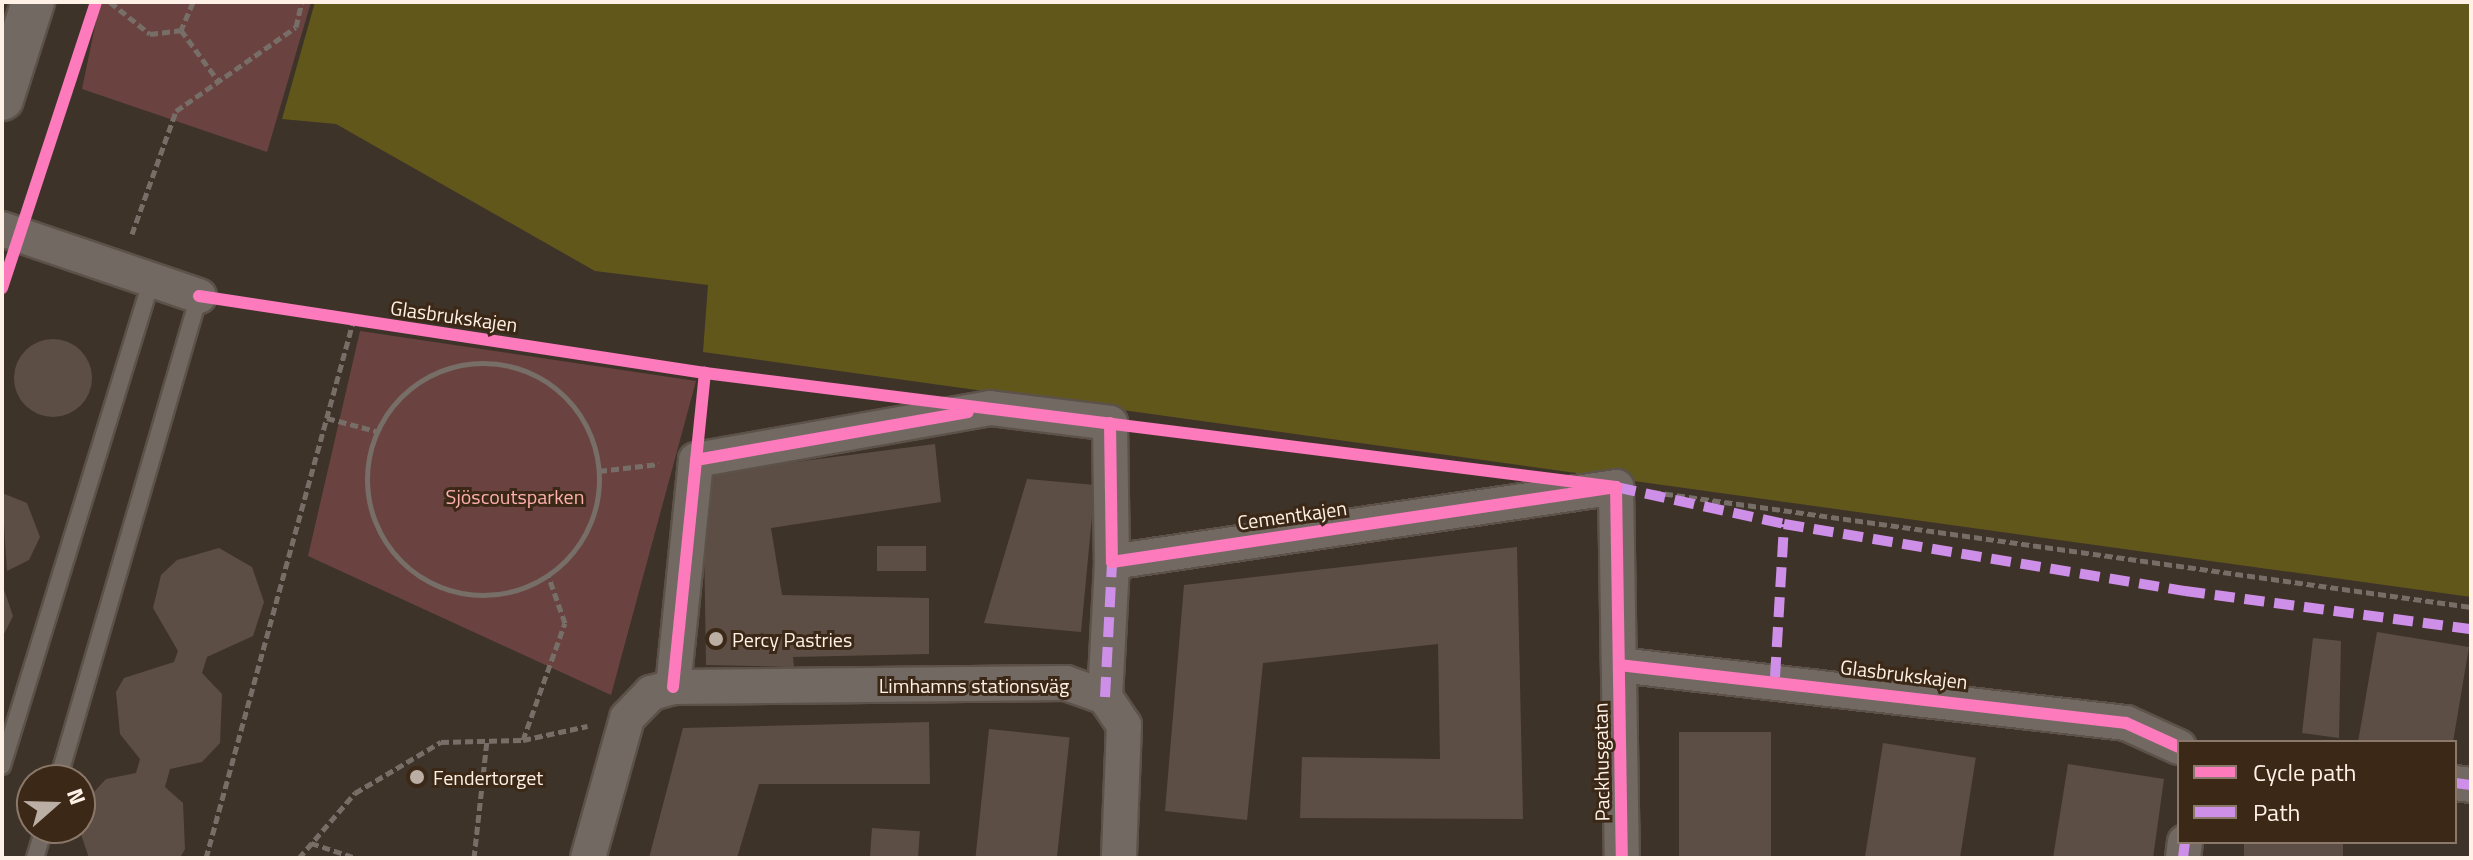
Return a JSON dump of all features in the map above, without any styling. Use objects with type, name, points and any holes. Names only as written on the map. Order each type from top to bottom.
[{"type":"street","points":[[2,99],[33,2]]},
{"type":"street","points":[[2,229],[135,277],[199,296]]},
{"type":"street","points":[[588,858],[627,718],[651,693],[673,687],[696,460],[990,408],[1110,423],[1112,562],[1105,697],[1124,725],[1128,748],[1119,858]]},
{"type":"street","points":[[1616,487],[1619,665]]},
{"type":"street","name":"Cementkajen","points":[[1112,562],[1616,487]]},
{"type":"street","name":"Glasbrukskajen","points":[[1619,665],[2126,723],[2177,746]]},
{"type":"street","name":"Packhusgatan","points":[[1619,665],[1622,858]]},
{"type":"street","name":"Limhamns stationsväg","points":[[673,687],[1066,683],[1105,697]]},
{"type":"lane","points":[[2,766],[135,277]]},
{"type":"lane","points":[[63,764],[199,296]]},
{"type":"path","points":[[110,2],[150,34],[181,30]]},
{"type":"path","points":[[181,30],[193,2]]},
{"type":"path","points":[[135,277],[176,111],[296,27],[302,2]]},
{"type":"path","points":[[181,30],[219,82]]},
{"type":"path","points":[[206,858],[353,322]]},
{"type":"path","points":[[515,367],[573,405],[599,471],[592,518],[548,575],[477,595],[409,568],[369,506],[376,431],[404,393],[444,369],[515,367]]},
{"type":"path","points":[[327,418],[376,431]]},
{"type":"path","points":[[599,471],[696,460]]},
{"type":"path","points":[[1616,487],[2471,607]]},
{"type":"path","points":[[523,740],[565,623],[548,575]]},
{"type":"path","points":[[299,858],[355,793],[441,742],[523,740],[627,718]]},
{"type":"path","points":[[474,858],[487,741]]},
{"type":"path","points":[[311,843],[356,858]]},
{"type":"green space","points":[[100,2],[311,2],[267,152],[82,89]]},
{"type":"green space","name":"Sjöscoutsparken","points":[[360,331],[696,381],[611,695],[308,556]]},
{"type":"shaded area","points":[[315,2],[2471,2],[2471,597],[703,352],[708,285],[595,271],[336,124],[282,119]]},
{"type":"building","points":[[53,339],[68,342],[85,356],[92,378],[89,393],[75,410],[53,417],[38,414],[21,400],[14,378],[17,363],[31,346]]},
{"type":"building","points":[[935,444],[941,502],[771,528],[782,595],[929,598],[929,654],[793,657],[794,667],[706,665],[703,474]]},
{"type":"building","points":[[1027,479],[1095,485],[1081,632],[984,623]]},
{"type":"building","points":[[2,493],[27,503],[40,537],[29,560],[7,571]]},
{"type":"building","points":[[877,546],[926,546],[926,571],[877,571]]},
{"type":"building","points":[[1517,547],[1523,819],[1300,818],[1302,757],[1440,759],[1438,644],[1263,663],[1247,820],[1165,811],[1184,585]]},
{"type":"building","points":[[219,548],[252,567],[264,602],[253,636],[207,657],[202,673],[222,694],[220,743],[202,762],[170,769],[165,787],[183,803],[185,849],[180,858],[89,858],[84,844],[96,844],[96,790],[106,779],[136,773],[140,759],[120,734],[116,692],[124,678],[174,662],[178,651],[153,608],[161,575],[177,560]]},
{"type":"building","points":[[2,584],[13,616],[2,638]]},
{"type":"building","points":[[2377,632],[2469,647],[2453,740],[2358,740]]},
{"type":"building","points":[[2313,638],[2341,641],[2339,738],[2302,733]]},
{"type":"building","points":[[929,722],[930,784],[759,784],[737,858],[649,858],[683,728]]},
{"type":"building","points":[[989,729],[1070,737],[1057,858],[975,858]]},
{"type":"building","points":[[1679,732],[1771,732],[1771,858],[1679,858]]},
{"type":"building","points":[[1883,743],[1976,758],[1960,858],[1865,858]]},
{"type":"building","points":[[2068,764],[2164,779],[2153,858],[2053,858]]},
{"type":"building","points":[[872,828],[920,831],[918,858],[870,858]]},
{"type":"building","points":[[2244,844],[2343,844],[2343,858],[2244,858]]},
{"type":"marked path","points":[[1616,487],[1784,524],[2185,591],[2471,629]]},
{"type":"marked path","points":[[1775,677],[1784,524]]},
{"type":"marked path","points":[[1105,697],[1112,562]]},
{"type":"marked path","points":[[2457,783],[2471,785]]},
{"type":"marked path","points":[[2183,858],[2185,844]]},
{"type":"cycle path","points":[[2,288],[96,2]]},
{"type":"cycle path","points":[[199,296],[705,373],[1616,487]]},
{"type":"cycle path","points":[[673,687],[705,373]]},
{"type":"cycle path","points":[[696,460],[968,412]]},
{"type":"cycle path","points":[[1110,423],[1112,562],[1616,487],[1622,858]]},
{"type":"cycle path","points":[[1619,665],[2126,723],[2177,746]]},
{"type":"place","name":"Percy Pastries","points":[[716,639]]},
{"type":"place","name":"Fendertorget","points":[[417,777]]}]
